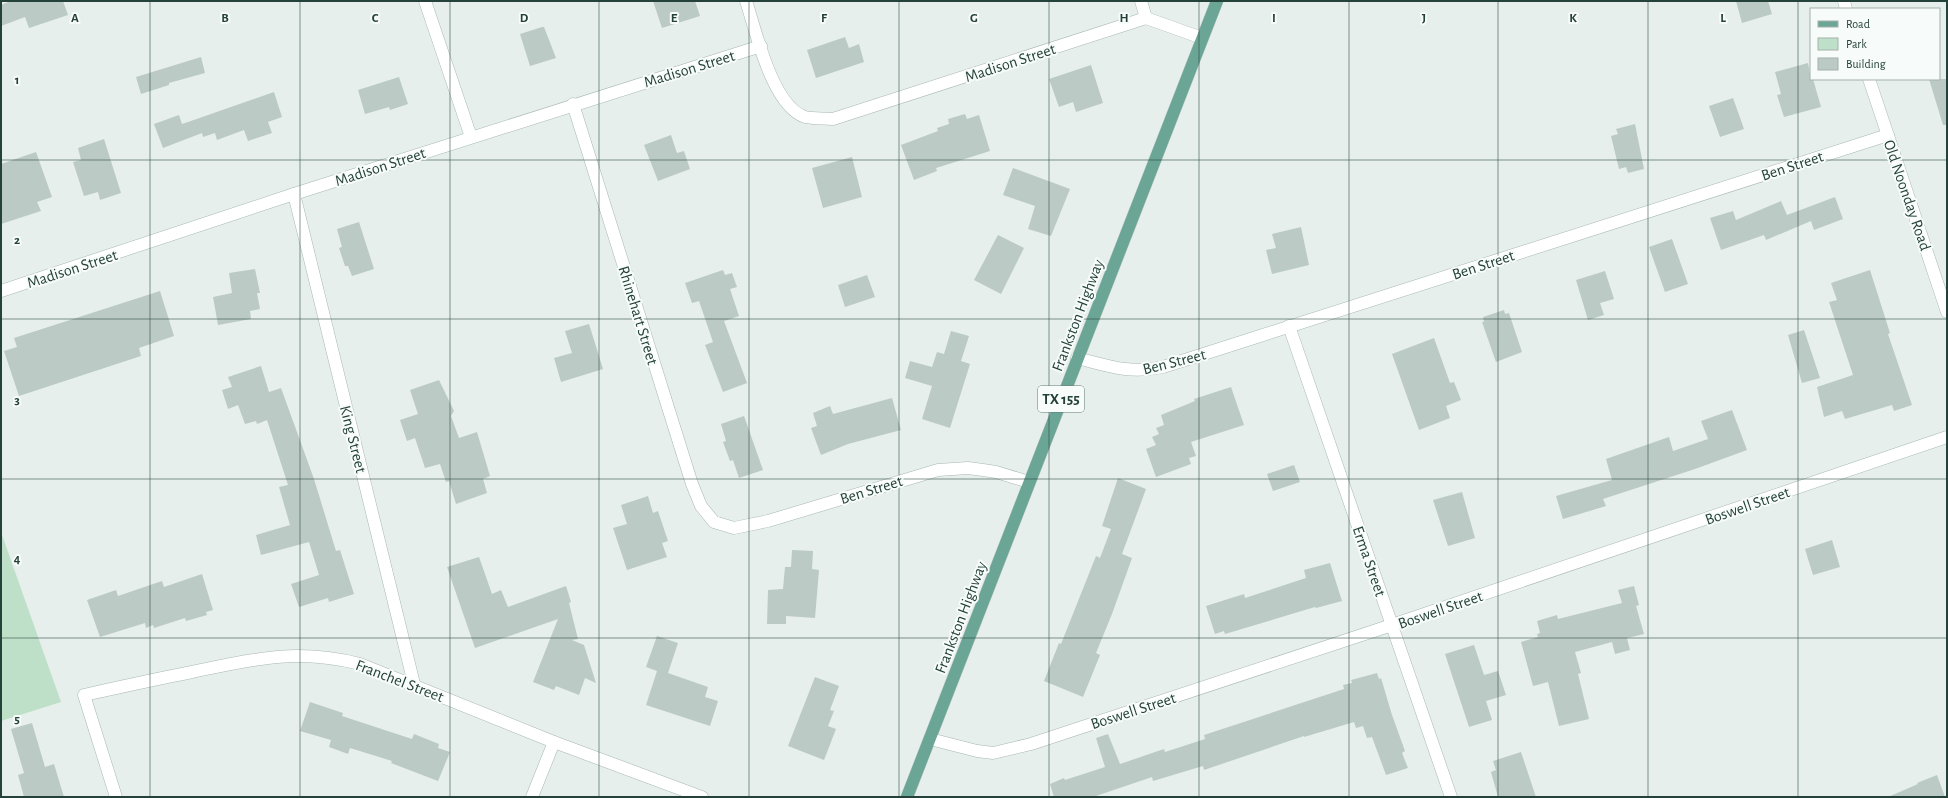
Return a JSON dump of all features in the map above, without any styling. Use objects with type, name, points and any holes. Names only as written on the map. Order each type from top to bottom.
[{"type":"main road","name":"Frankston Highway","points":[[907,797],[1217,1]]},
{"type":"street","points":[[425,1],[470,137]]},
{"type":"street","points":[[746,1],[761,46]]},
{"type":"street","points":[[1141,1],[1146,18],[1202,38]]},
{"type":"street","name":"Madison Street","points":[[1,291],[470,137],[761,46],[775,86],[786,104],[804,117],[833,119],[1146,18]]},
{"type":"street","name":"Old Noonday Road","points":[[1869,80],[1947,312]]},
{"type":"street","name":"Rhinehart Street","points":[[574,104],[692,484],[701,506],[714,522]]},
{"type":"street","name":"Ben Street","points":[[1077,358],[1119,369],[1146,371],[1163,367],[1888,135]]},
{"type":"street","name":"King Street","points":[[294,194],[414,684]]},
{"type":"street","name":"Erma Street","points":[[1289,326],[1451,797]]},
{"type":"street","name":"Boswell Street","points":[[930,739],[977,751],[993,753],[1007,750],[1392,625],[1947,437]]},
{"type":"street","name":"Ben Street","points":[[714,522],[734,528],[768,521],[938,470],[968,468],[996,472],[1029,482]]},
{"type":"street","name":"Franchel Street","points":[[116,797],[84,694],[262,657],[303,655],[334,657],[360,664],[414,684],[554,742],[702,797]]},
{"type":"street","points":[[532,797],[554,742]]},
{"type":"green space","points":[[1,532],[61,702],[1,721]]},
{"type":"building","points":[[11,1],[63,1],[68,15],[29,28],[25,17],[1,26],[1,5]]},
{"type":"building","points":[[653,1],[695,1],[700,16],[662,28]]},
{"type":"building","points":[[1736,1],[1768,1],[1772,14],[1742,23]]},
{"type":"building","points":[[544,27],[556,58],[530,66],[520,34]]},
{"type":"building","points":[[845,37],[849,48],[859,44],[864,62],[816,78],[807,50]]},
{"type":"building","points":[[201,57],[205,73],[169,83],[169,85],[141,94],[136,77]]},
{"type":"building","points":[[1808,63],[1810,80],[1813,80],[1821,107],[1784,117],[1777,95],[1781,94],[1775,72]]},
{"type":"building","points":[[1091,65],[1103,103],[1076,112],[1073,102],[1059,107],[1049,79]]},
{"type":"building","points":[[399,77],[408,104],[390,110],[389,107],[365,114],[358,90]]},
{"type":"building","points":[[1947,79],[1947,125],[1943,125],[1929,80]]},
{"type":"building","points":[[274,92],[282,117],[268,122],[272,133],[248,141],[244,130],[217,140],[215,133],[203,137],[202,133],[163,148],[154,124],[179,115],[182,124]]},
{"type":"building","points":[[1733,98],[1744,129],[1720,137],[1709,106]]},
{"type":"building","points":[[965,114],[967,119],[979,115],[990,151],[936,168],[937,171],[914,180],[901,145],[938,131],[937,128],[949,124],[948,119]]},
{"type":"building","points":[[1635,124],[1644,169],[1628,173],[1626,167],[1619,169],[1611,136],[1618,134],[1616,129]]},
{"type":"building","points":[[671,135],[677,153],[684,151],[690,169],[658,181],[644,145]]},
{"type":"building","points":[[104,139],[121,193],[100,200],[98,192],[84,196],[73,162],[81,160],[78,148]]},
{"type":"building","points":[[36,152],[52,197],[37,202],[41,211],[1,224],[1,164]]},
{"type":"building","points":[[852,157],[862,197],[823,208],[812,168]]},
{"type":"building","points":[[1013,168],[1070,189],[1051,236],[1028,229],[1035,206],[1003,195]]},
{"type":"building","points":[[1835,197],[1843,219],[1814,230],[1811,221],[1766,240],[1764,235],[1721,250],[1710,218],[1733,211],[1736,220],[1781,201],[1787,215]]},
{"type":"building","points":[[359,222],[374,269],[352,276],[348,266],[345,266],[339,248],[342,247],[337,229]]},
{"type":"building","points":[[1301,227],[1309,265],[1272,274],[1266,250],[1276,248],[1272,234]]},
{"type":"building","points":[[998,235],[1024,248],[1001,294],[974,280]]},
{"type":"building","points":[[1672,239],[1688,284],[1665,292],[1649,247]]},
{"type":"building","points":[[255,269],[260,293],[257,293],[260,309],[250,311],[251,319],[218,325],[213,297],[232,293],[229,273]]},
{"type":"building","points":[[723,270],[725,275],[732,273],[737,287],[730,289],[739,316],[724,321],[747,383],[723,392],[705,345],[713,342],[699,301],[692,303],[685,283]]},
{"type":"building","points":[[1870,270],[1890,333],[1888,334],[1912,405],[1894,411],[1892,405],[1845,419],[1842,411],[1824,417],[1817,387],[1853,375],[1829,302],[1837,300],[1831,283]]},
{"type":"building","points":[[1605,271],[1614,299],[1600,303],[1604,315],[1588,320],[1576,280]]},
{"type":"building","points":[[867,275],[875,297],[845,307],[838,285]]},
{"type":"building","points":[[160,291],[174,336],[139,348],[141,356],[19,396],[4,351],[17,347],[14,338]]},
{"type":"building","points":[[1504,310],[1505,314],[1509,313],[1522,352],[1496,362],[1482,322],[1484,322],[1483,317]]},
{"type":"building","points":[[589,324],[603,369],[561,382],[554,358],[572,353],[565,331]]},
{"type":"building","points":[[1804,330],[1820,378],[1802,383],[1788,335]]},
{"type":"building","points":[[951,331],[969,336],[961,361],[970,364],[950,428],[922,419],[932,386],[905,378],[910,361],[932,367],[937,352],[944,354]]},
{"type":"building","points":[[1434,338],[1450,383],[1454,382],[1461,400],[1446,406],[1450,418],[1419,430],[1392,354]]},
{"type":"building","points":[[261,366],[269,392],[281,388],[314,479],[336,551],[340,550],[354,594],[329,602],[328,598],[299,607],[291,584],[319,575],[309,542],[261,555],[256,535],[290,525],[279,487],[288,485],[267,420],[257,424],[256,421],[245,424],[238,405],[228,409],[222,390],[232,387],[228,377]]},
{"type":"building","points":[[439,380],[454,411],[451,416],[459,438],[477,432],[490,476],[483,479],[487,493],[456,504],[449,481],[446,482],[440,464],[425,468],[415,438],[407,441],[400,420],[418,414],[410,390]]},
{"type":"building","points":[[1231,387],[1244,425],[1191,442],[1196,456],[1189,458],[1191,464],[1156,477],[1146,449],[1156,445],[1152,437],[1159,434],[1156,428],[1164,425],[1161,415],[1195,401],[1194,399]]},
{"type":"building","points":[[892,398],[901,430],[848,444],[821,455],[811,428],[817,426],[813,413],[830,406],[833,414]]},
{"type":"building","points":[[1732,410],[1747,450],[1695,469],[1603,499],[1606,506],[1563,519],[1556,496],[1612,480],[1606,459],[1669,437],[1673,451],[1708,439],[1701,421]]},
{"type":"building","points":[[744,416],[763,470],[739,478],[733,460],[730,461],[723,442],[726,441],[721,424]]},
{"type":"building","points":[[1294,465],[1300,482],[1273,491],[1267,474]]},
{"type":"building","points":[[1118,478],[1146,489],[1122,554],[1132,558],[1096,653],[1100,655],[1083,697],[1044,681],[1059,643],[1061,644],[1096,556],[1100,558],[1111,529],[1102,526]]},
{"type":"building","points":[[1462,492],[1475,538],[1448,546],[1433,500]]},
{"type":"building","points":[[648,496],[653,513],[658,511],[668,541],[662,543],[667,557],[627,570],[613,528],[627,524],[621,505]]},
{"type":"building","points":[[1832,540],[1840,567],[1813,575],[1805,549]]},
{"type":"building","points":[[792,550],[813,551],[812,569],[819,570],[815,618],[786,616],[786,624],[767,624],[768,590],[783,589],[785,567],[791,567]]},
{"type":"building","points":[[479,557],[492,594],[501,590],[508,607],[566,586],[571,602],[569,603],[578,639],[572,640],[584,645],[596,683],[585,678],[579,695],[556,686],[554,690],[533,682],[558,619],[475,648],[447,567]]},
{"type":"building","points":[[1330,563],[1342,601],[1315,607],[1225,634],[1224,631],[1215,634],[1206,606],[1244,594],[1245,598],[1306,578],[1304,570]]},
{"type":"building","points":[[202,574],[213,610],[206,612],[207,615],[186,621],[185,618],[154,628],[153,625],[146,628],[145,623],[100,637],[87,600],[116,590],[118,596],[162,581],[164,587]]},
{"type":"building","points":[[1634,586],[1639,605],[1636,606],[1644,634],[1627,638],[1630,650],[1615,654],[1612,642],[1575,652],[1581,673],[1578,674],[1589,719],[1559,726],[1548,682],[1533,686],[1521,642],[1538,637],[1537,634],[1540,633],[1537,621],[1557,615],[1558,619],[1622,603],[1618,590]]},
{"type":"building","points":[[657,636],[678,643],[668,673],[708,687],[705,697],[718,701],[710,726],[646,705],[657,671],[646,667]]},
{"type":"building","points":[[1474,645],[1484,675],[1498,671],[1506,695],[1486,701],[1492,720],[1469,727],[1445,654]]},
{"type":"building","points":[[1377,673],[1379,679],[1381,678],[1405,751],[1402,753],[1408,768],[1386,775],[1372,737],[1367,738],[1363,726],[1356,728],[1354,722],[1304,736],[1204,770],[1203,766],[1153,781],[1152,777],[1093,797],[1054,797],[1050,784],[1064,778],[1065,780],[1105,767],[1096,738],[1108,734],[1120,764],[1164,749],[1165,752],[1205,739],[1204,735],[1344,689],[1343,685],[1352,683],[1351,680]]},
{"type":"building","points":[[815,677],[839,686],[830,710],[834,711],[828,726],[836,729],[824,760],[788,746]]},
{"type":"building","points":[[310,702],[343,713],[342,716],[412,739],[414,734],[439,744],[438,748],[450,752],[438,781],[391,763],[392,761],[350,748],[348,754],[329,747],[331,740],[300,731]]},
{"type":"building","points":[[32,723],[45,767],[54,764],[64,797],[24,797],[18,775],[24,773],[11,729]]},
{"type":"building","points":[[1521,752],[1536,797],[1498,797],[1491,772],[1496,770],[1493,761]]},
{"type":"building","points":[[1937,775],[1945,797],[1888,797],[1918,784],[1917,783]]}]
